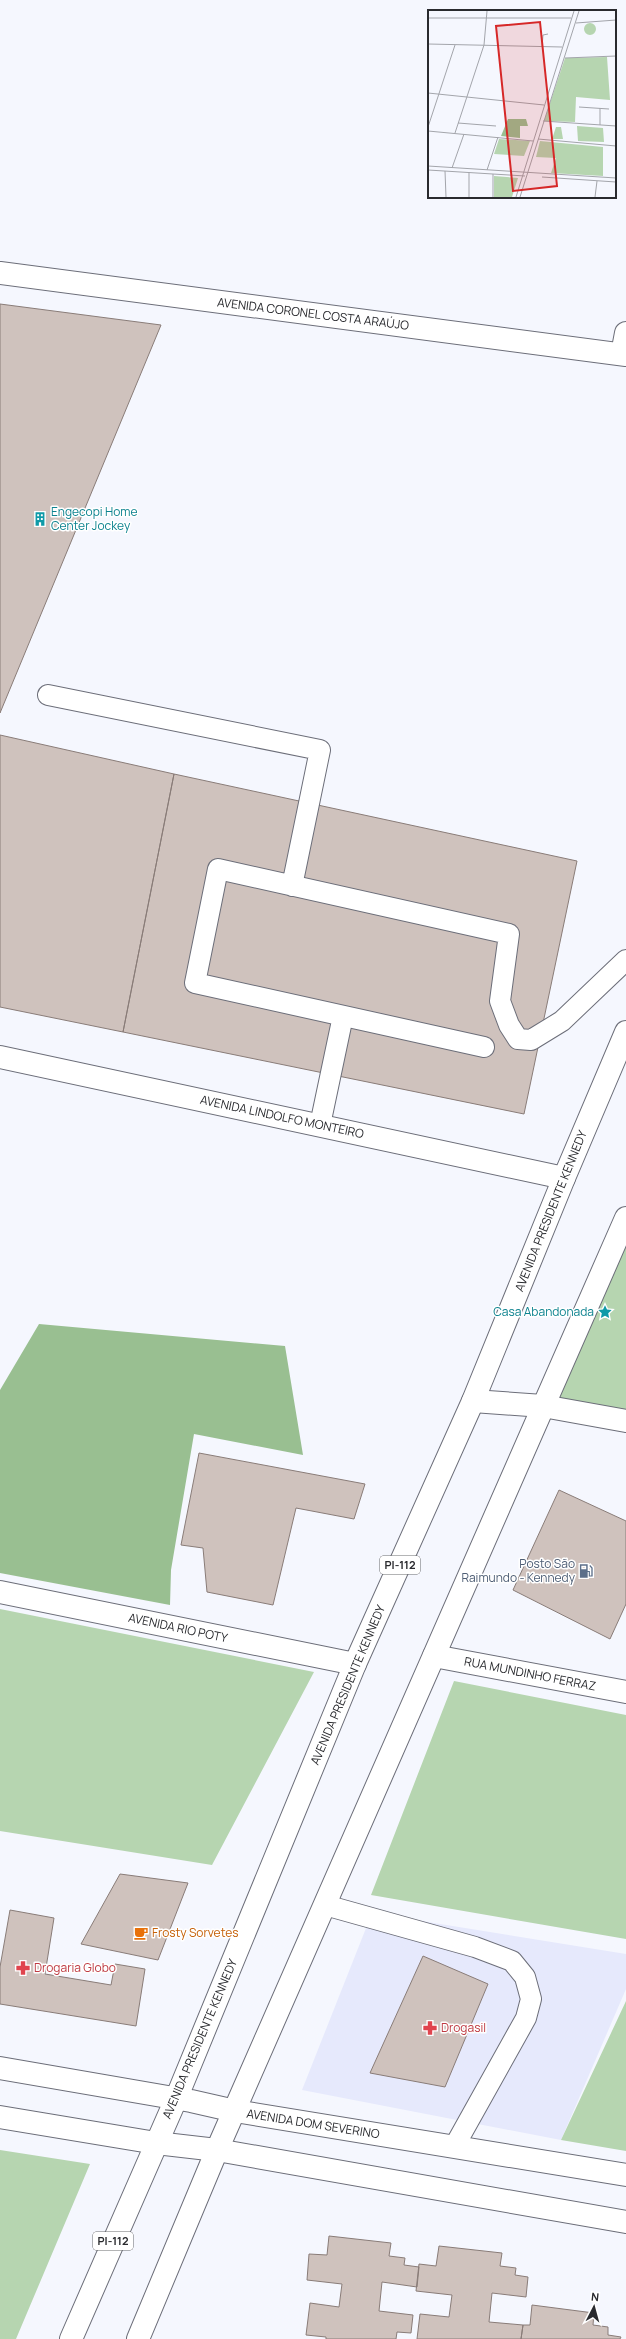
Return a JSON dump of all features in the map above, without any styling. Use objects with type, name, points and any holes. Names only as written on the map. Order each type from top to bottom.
[{"type":"main road","name":"AVENIDA CORONEL COSTA ARAÚJO","points":[[0,273],[624,354]]},
{"type":"main road","points":[[624,354],[626,333]]},
{"type":"main road","name":"AVENIDA PRESIDENTE KENNEDY","points":[[71,2339],[176,2099],[355,1664],[473,1401],[564,1178],[626,1032]]},
{"type":"main road","name":"AVENIDA LINDOLFO MONTEIRO","points":[[0,1057],[564,1178]]},
{"type":"main road","points":[[138,2339],[217,2150],[626,1218]]},
{"type":"main road","points":[[473,1401],[543,1406],[626,1421]]},
{"type":"main road","name":"AVENIDA RIO POTY","points":[[0,1592],[355,1664]]},
{"type":"main road","name":"RUA MUNDINHO FERRAZ","points":[[434,1656],[626,1692]]},
{"type":"main road","name":"AVENIDA DOM SEVERINO","points":[[0,2068],[235,2111],[626,2175]]},
{"type":"main road","points":[[0,2117],[156,2143],[217,2150],[626,2222]]},
{"type":"lane","points":[[48,695],[320,750],[292,886]]},
{"type":"lane","points":[[484,1047],[195,983],[218,868],[509,934],[500,1001],[509,1024],[518,1038],[531,1040],[562,1021],[626,960]]},
{"type":"lane","points":[[320,1125],[343,1016]]},
{"type":"lane","points":[[325,1906],[475,1947],[512,1961],[525,1977],[531,1999],[526,2018],[454,2147]]},
{"type":"shaded area","points":[[372,1913],[626,1954],[626,1989],[561,2140],[302,2090]]},
{"type":"green space","name":"Casa Abandonada","points":[[626,1218],[626,1418],[543,1406]]},
{"type":"green space","points":[[39,1324],[285,1346],[303,1455],[194,1434],[171,1570],[170,1605],[0,1573],[0,1390]]},
{"type":"green space","points":[[0,1609],[314,1672],[212,1865],[0,1831]]},
{"type":"green space","points":[[454,1681],[626,1715],[626,1939],[371,1895]]},
{"type":"green space","points":[[626,2001],[626,2151],[561,2140]]},
{"type":"green space","points":[[0,2150],[90,2164],[16,2339],[0,2339]]},
{"type":"building","name":"Engecopi Home Center Jockey","points":[[0,304],[161,325],[0,713]]},
{"type":"building","points":[[0,735],[174,774],[123,1032],[0,1007]]},
{"type":"building","points":[[174,774],[577,861],[524,1114],[123,1032]]},
{"type":"building","points":[[199,1453],[365,1484],[354,1519],[296,1508],[273,1605],[207,1592],[203,1548],[181,1545]]},
{"type":"building","points":[[559,1490],[626,1521],[626,1604],[610,1639],[513,1590]]},
{"type":"building","points":[[120,1874],[188,1883],[158,1960],[81,1944]]},
{"type":"building","name":"Drogaria Globo","points":[[10,1910],[54,1918],[45,1974],[111,1985],[115,1964],[145,1969],[136,2026],[0,2004],[0,1967]]},
{"type":"building","name":"Drogasil","points":[[423,1956],[488,1984],[445,2087],[370,2073]]},
{"type":"building","points":[[329,2236],[391,2243],[389,2256],[405,2258],[404,2265],[419,2267],[417,2287],[382,2282],[379,2311],[413,2315],[411,2333],[397,2332],[396,2339],[326,2339],[326,2337],[306,2335],[310,2303],[339,2307],[342,2284],[307,2280],[309,2254],[327,2255]]},
{"type":"building","points":[[439,2246],[502,2253],[500,2266],[516,2268],[515,2275],[528,2277],[526,2297],[492,2293],[489,2322],[523,2325],[521,2339],[417,2339],[420,2314],[449,2317],[452,2295],[416,2291],[419,2264],[436,2266]]},
{"type":"building","points":[[532,2305],[594,2313],[593,2325],[608,2327],[608,2335],[621,2337],[620,2339],[521,2339],[523,2325],[530,2325]]},
{"type":"place","name":"Engecopi Home Center Jockey","points":[[40,519]]},
{"type":"place","name":"Casa Abandonada","points":[[605,1312]]},
{"type":"place","name":"Posto São Raimundo - Kennedy","points":[[586,1571]]},
{"type":"place","name":"Frosty Sorvetes","points":[[141,1933]]},
{"type":"place","name":"Drogaria Globo","points":[[23,1968]]},
{"type":"place","name":"Drogasil","points":[[430,2028]]}]
